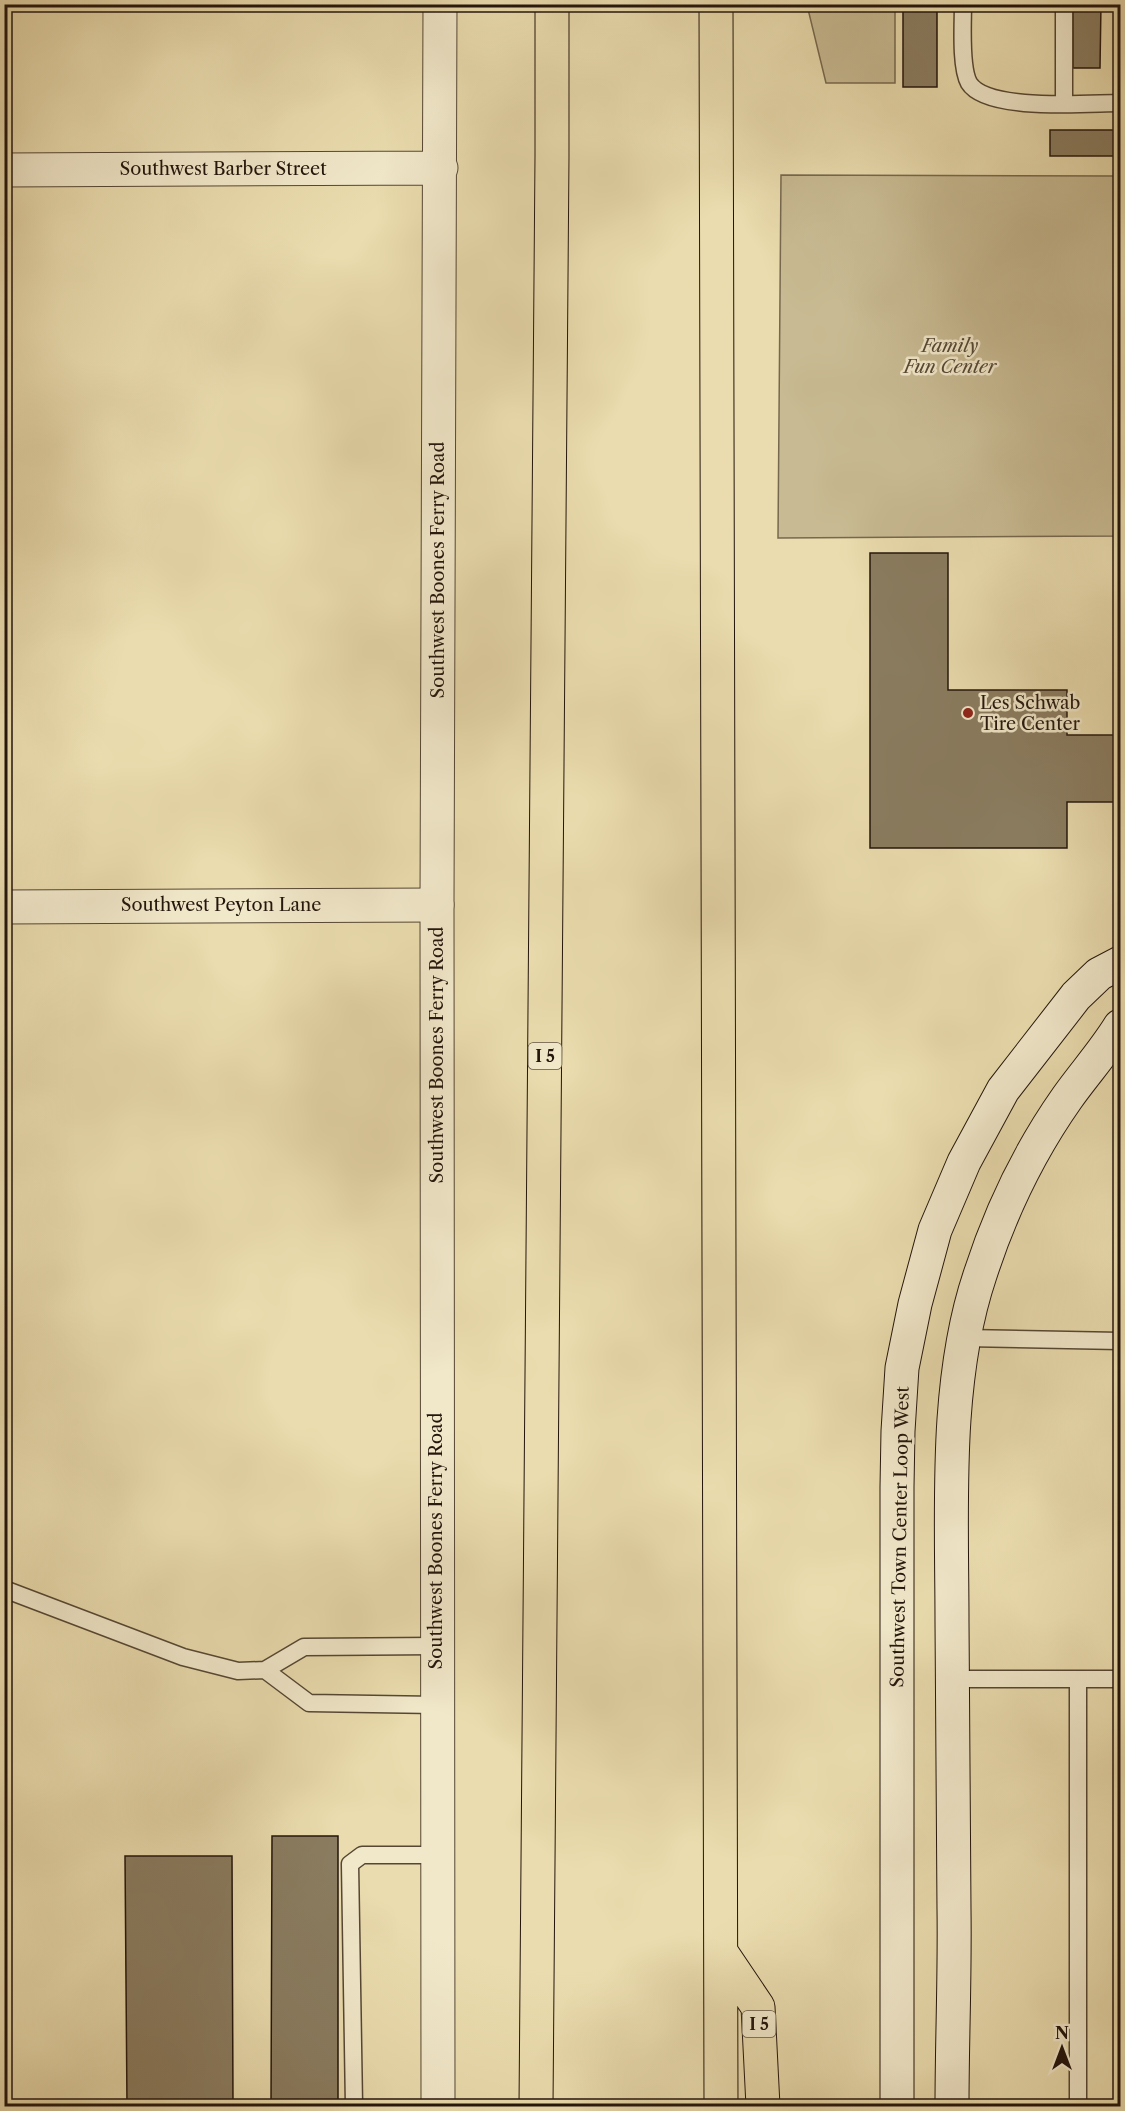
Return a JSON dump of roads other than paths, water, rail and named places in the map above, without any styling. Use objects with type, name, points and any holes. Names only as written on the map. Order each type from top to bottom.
[{"type":"highway","name":"I 5","points":[[536,2106],[552,4]]},
{"type":"highway","name":"I 5","points":[[716,4],[721,2106]]},
{"type":"highway","name":"I 5","points":[[721,1952],[758,2007],[763,2106]]},
{"type":"street","name":"Southwest Boones Ferry Road","points":[[438,2106],[436,1646],[440,4]]},
{"type":"street","name":"Southwest Barber Street","points":[[4,170],[441,168]]},
{"type":"street","name":"Southwest Peyton Lane","points":[[4,907],[437,905]]},
{"type":"street","name":"Southwest Town Center Loop West","points":[[897,2106],[897,1487],[902,1368],[915,1304],[935,1230],[964,1162],[1003,1090],[1041,1040],[1076,996],[1099,974],[1120,963]]},
{"type":"street","points":[[952,2106],[954,1411],[965,1338],[979,1276],[1003,1215],[1038,1142],[1120,1026]]},
{"type":"lane","points":[[963,4],[963,59],[969,83],[983,95],[1012,103],[1120,103]]},
{"type":"lane","points":[[1064,4],[1064,103]]},
{"type":"lane","points":[[965,1338],[1120,1341]]},
{"type":"lane","points":[[4,1589],[183,1657],[238,1671],[265,1670],[304,1647],[436,1646]]},
{"type":"lane","points":[[265,1670],[309,1703],[436,1705]]},
{"type":"lane","points":[[952,1679],[1120,1679]]},
{"type":"lane","points":[[1078,1679],[1078,2106]]},
{"type":"lane","points":[[354,2106],[350,1864],[362,1855],[437,1855]]},
{"type":"place","name":"Les Schwab Tire Center","points":[[968,713]]},
{"type":"park label","name":"Family Fun Center","points":[[950,356]]}]
